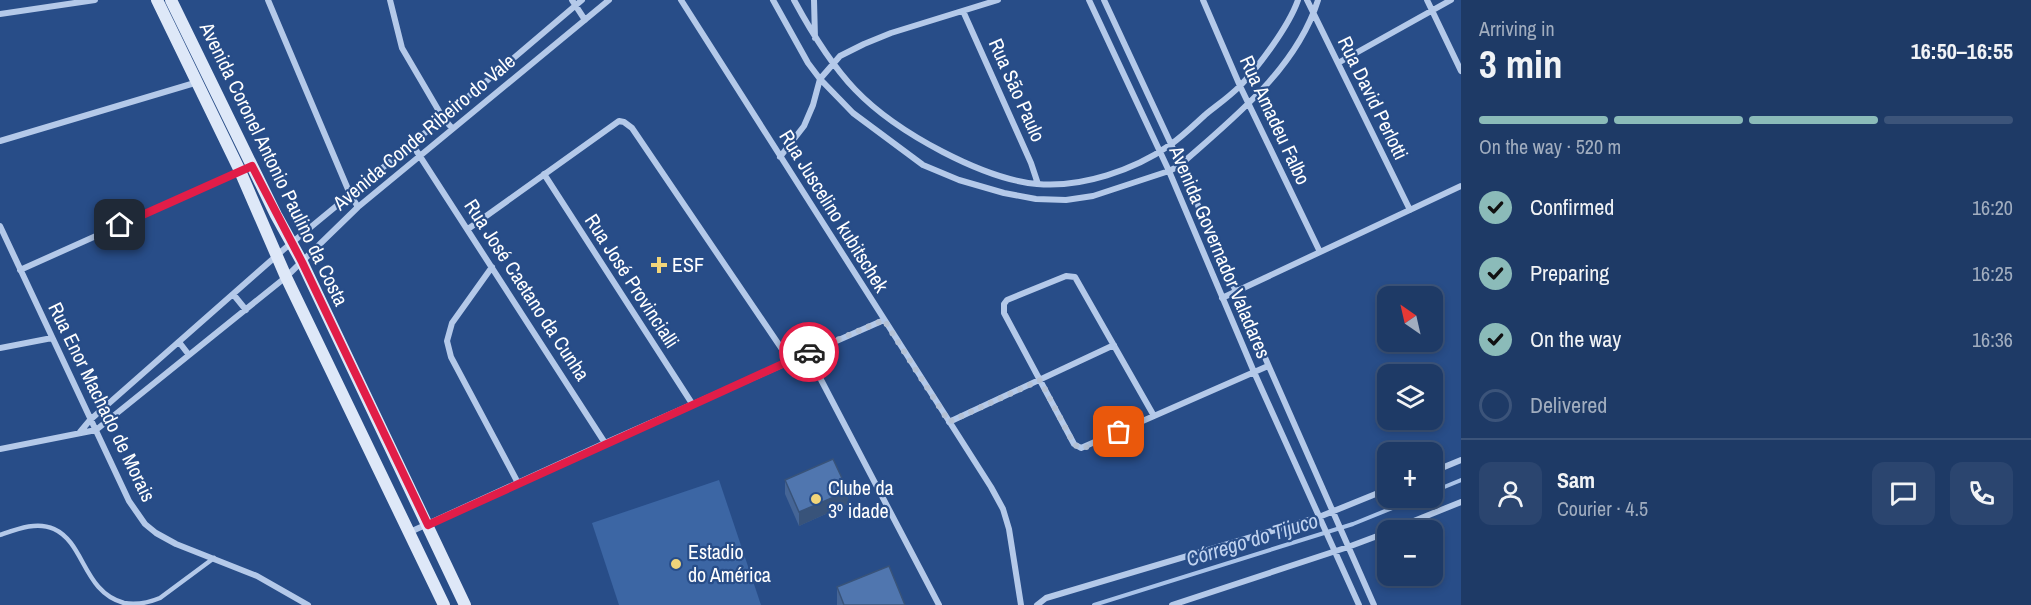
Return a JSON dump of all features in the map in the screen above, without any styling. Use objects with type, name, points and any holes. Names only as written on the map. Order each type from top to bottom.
[{"type":"street","points":[[0,14],[95,0]]},
{"type":"street","name":"Avenida Coronel Antonio Paulino da Costa","points":[[157,0],[252,166],[302,262],[465,605]]},
{"type":"street","name":"Avenida Coronel Antonio Paulino da Costa","points":[[171,0],[276,256],[444,605]]},
{"type":"street","points":[[268,0],[350,194],[358,207]]},
{"type":"street","points":[[390,0],[402,48],[443,118],[452,128]]},
{"type":"street","name":"Avenida Conde Ribeiro do Vale","points":[[79,433],[90,420],[291,243],[443,118],[574,3],[582,0]]},
{"type":"street","name":"Avenida Conde Ribeiro do Vale","points":[[96,430],[286,277],[358,207],[609,0]]},
{"type":"street","name":"Rua Juscelino kubitschek","points":[[681,0],[1003,510],[1009,529],[1021,605]]},
{"type":"street","points":[[773,0],[808,63],[853,113],[922,165],[959,180],[1036,200],[1093,196],[1179,166],[1249,104],[1281,65],[1313,15],[1318,0]]},
{"type":"street","points":[[794,0],[832,65],[870,105],[912,136],[956,158],[998,176],[1038,184],[1070,183],[1102,176],[1130,166],[1171,144],[1240,86],[1268,51],[1295,9],[1298,0]]},
{"type":"street","points":[[814,0],[815,39]]},
{"type":"street","points":[[780,157],[804,126],[820,79],[840,56],[864,44],[998,0]]},
{"type":"street","name":"Avenida Governador Valadares","points":[[1089,0],[1169,171],[1254,372],[1333,549]]},
{"type":"street","name":"Avenida Governador Valadares","points":[[1104,0],[1171,144],[1348,547]]},
{"type":"street","name":"Rua Amadeu Falbo","points":[[1203,0],[1240,86],[1320,252]]},
{"type":"street","name":"Rua David Perlotti","points":[[1307,0],[1410,210]]},
{"type":"street","points":[[1427,0],[1461,71]]},
{"type":"street","points":[[1338,63],[1451,0]]},
{"type":"street","points":[[574,3],[585,20]]},
{"type":"street","name":"Rua São Paulo","points":[[963,11],[1032,163],[1038,184]]},
{"type":"street","points":[[0,141],[203,80]]},
{"type":"street","points":[[468,229],[544,174],[620,122],[624,122],[632,128],[790,361]]},
{"type":"street","name":"Rua José Caetano da Cunha","points":[[412,144],[605,443]]},
{"type":"street","points":[[20,270],[252,166]]},
{"type":"street","name":"Rua José Provincialli","points":[[544,174],[693,405]]},
{"type":"street","points":[[1222,298],[1461,186]]},
{"type":"street","name":"Rua Enor Machado de Morais","points":[[0,226],[129,501],[145,524],[176,544],[257,576],[308,605]]},
{"type":"street","points":[[492,267],[453,323],[447,341],[451,357],[519,483]]},
{"type":"street","points":[[1154,416],[1078,280],[1071,275],[1007,300],[1003,309],[1074,444],[1078,447],[1084,448],[1268,366]]},
{"type":"street","points":[[233,294],[246,310]]},
{"type":"street","points":[[410,532],[884,320]]},
{"type":"street","points":[[0,348],[52,338]]},
{"type":"street","points":[[179,342],[189,355]]},
{"type":"street","points":[[949,422],[1114,345]]},
{"type":"street","points":[[807,353],[939,605]]},
{"type":"street","points":[[0,449],[96,430]]},
{"type":"street","points":[[1443,467],[1461,460]]},
{"type":"street","points":[[1037,605],[1046,598],[1319,517],[1377,493]]},
{"type":"street","points":[[1416,520],[1461,502]]},
{"type":"street","points":[[1172,605],[1377,535]]},
{"type":"street","points":[[1348,547],[1374,605]]},
{"type":"street","points":[[1333,549],[1359,605]]},
{"type":"lane","points":[[0,535],[28,526],[51,527],[64,534],[89,575],[105,594],[131,605],[151,602],[171,591],[214,558]]},
{"type":"lane","points":[[151,602],[158,605]]},
{"type":"shaded area","name":"Estadio do América","points":[[719,480],[761,605],[619,605],[592,523]]},
{"type":"building","points":[[833,459],[848,491],[799,512],[785,480]]},
{"type":"building","points":[[889,566],[905,605],[844,605],[837,587]]},
{"type":"waterway","name":"Córrego do Tijuco","points":[[1443,487],[1461,480]]},
{"type":"waterway","name":"Córrego do Tijuco","points":[[1094,605],[1353,524],[1392,508]]},
{"type":"way so far","points":[[809,352],[884,320],[949,422],[1040,380],[1074,444],[1078,447],[1084,448],[1119,432]]},
{"type":"place","name":"ESF","points":[[659,265]]},
{"type":"place","name":"Clube da 3º idade","points":[[816,499]]},
{"type":"place","name":"Estadio do América","points":[[676,564]]},
{"type":"route","points":[[120,225],[252,166],[302,262],[428,525],[809,352]]}]
